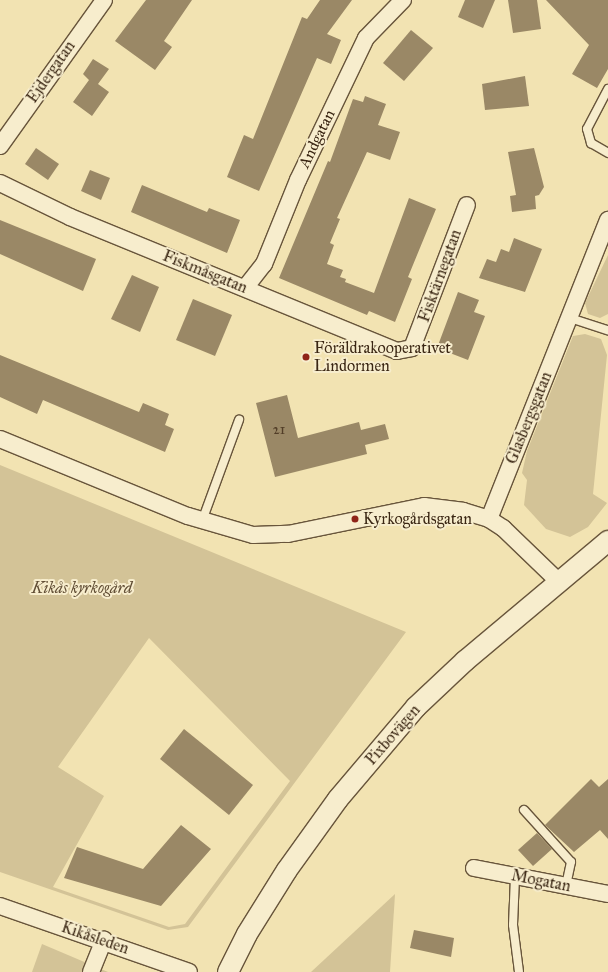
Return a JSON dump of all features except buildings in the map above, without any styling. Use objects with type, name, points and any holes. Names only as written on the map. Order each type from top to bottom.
[{"type":"street","name":"Ejdergatan","points":[[0,146],[104,0]]},
{"type":"street","name":"Andgatan","points":[[245,288],[264,264],[298,180],[366,38],[403,0]]},
{"type":"street","name":"Fiskmåsgatan","points":[[0,183],[70,217],[245,288],[333,327],[397,351],[412,348]]},
{"type":"street","name":"Fisktärnegatan","points":[[412,348],[467,204]]},
{"type":"street","name":"Glasbergsgatan","points":[[489,519],[608,220]]},
{"type":"street","points":[[0,439],[202,521],[253,535],[288,534],[424,506],[450,508],[489,519],[503,528],[558,581]]},
{"type":"street","name":"Pixbovägen","points":[[228,972],[247,934],[287,870],[338,798],[379,750],[443,681],[558,581],[608,541]]},
{"type":"street","name":"Mogatan","points":[[474,868],[608,894]]},
{"type":"street","name":"Kikåsleden","points":[[0,906],[104,940],[189,972]]},
{"type":"street","points":[[91,972],[104,940]]},
{"type":"lane","points":[[608,89],[587,129],[591,143],[608,153]]},
{"type":"lane","points":[[570,318],[608,330]]},
{"type":"lane","points":[[202,521],[239,420]]},
{"type":"lane","points":[[524,810],[570,862],[566,886]]},
{"type":"lane","points":[[515,877],[513,925],[519,972]]},
{"type":"green space","points":[[608,255],[608,314],[600,318],[588,314],[585,303]]},
{"type":"green space","points":[[585,334],[601,339],[607,355],[593,494],[607,503],[588,527],[570,537],[546,529],[524,505],[527,480],[522,473],[527,451],[573,336]]},
{"type":"green space","name":"Kikås kyrkogård","points":[[0,465],[406,632],[188,927],[168,930],[0,872]],"holes":[[[149,638],[290,781],[185,924],[169,927],[53,887],[104,796],[58,767]]]},
{"type":"green space","points":[[395,894],[390,972],[311,972]]},
{"type":"green space","points":[[42,944],[108,972],[32,972]]},
{"type":"place","name":"Föräldrakooperativet Lindormen","points":[[306,357]]},
{"type":"place","name":"Kyrkogårdsgatan","points":[[355,519]]}]
